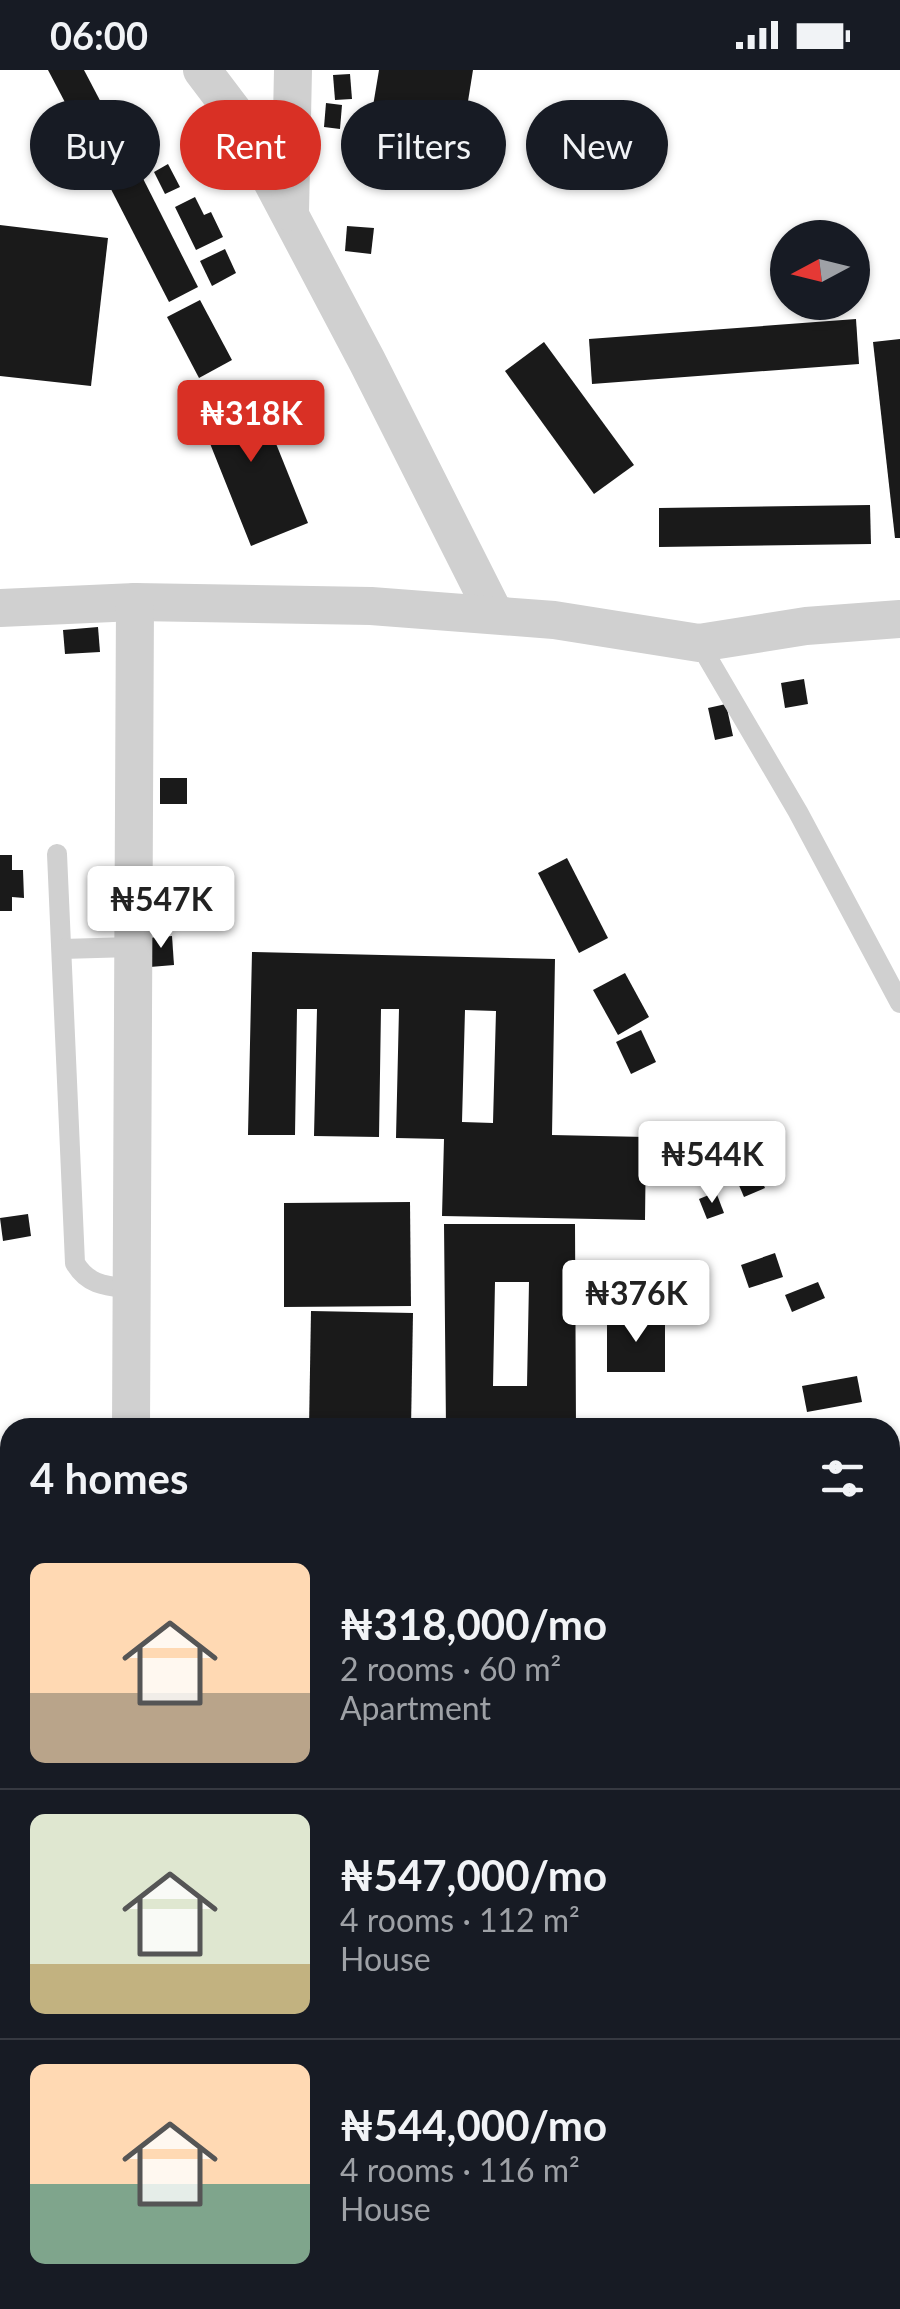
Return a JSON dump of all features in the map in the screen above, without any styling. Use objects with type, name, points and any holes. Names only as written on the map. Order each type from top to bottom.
[{"type":"street","points":[[202,70],[240,119],[495,615]]},
{"type":"street","points":[[290,214],[293,70]]},
{"type":"street","points":[[131,1418],[135,602]]},
{"type":"street","points":[[0,608],[135,602],[371,606],[554,620],[700,643],[806,626],[900,619]]},
{"type":"lane","points":[[700,643],[798,812],[900,1002]]},
{"type":"lane","points":[[57,854],[75,1263],[80,1273],[100,1285],[132,1288]]},
{"type":"lane","points":[[62,949],[132,947]]},
{"type":"building","points":[[48,70],[84,70],[100,100],[64,100]]},
{"type":"building","points":[[379,70],[473,70],[468,100],[374,100]]},
{"type":"building","points":[[350,74],[352,99],[335,100],[333,75]]},
{"type":"building","points":[[326,103],[341,105],[340,129],[324,127]]},
{"type":"building","points":[[168,164],[180,187],[165,194],[160,169]]},
{"type":"building","points":[[111,190],[149,190],[198,287],[169,302]]},
{"type":"building","points":[[195,197],[204,215],[211,212],[223,237],[196,250],[175,207]]},
{"type":"building","points":[[0,225],[108,238],[91,386],[0,376]]},
{"type":"building","points":[[347,226],[374,228],[371,254],[345,251]]},
{"type":"building","points":[[225,249],[236,273],[212,286],[200,261]]},
{"type":"building","points":[[200,300],[232,360],[199,378],[167,317]]},
{"type":"building","points":[[856,320],[859,364],[592,384],[589,339]]},
{"type":"building","points":[[900,339],[900,538],[895,538],[873,342]]},
{"type":"building","points":[[544,342],[634,465],[594,494],[505,371]]},
{"type":"building","points":[[252,384],[308,523],[251,546],[195,406]]},
{"type":"building","points":[[870,505],[871,544],[659,547],[659,508]]},
{"type":"building","points":[[98,627],[100,652],[65,654],[63,630]]},
{"type":"building","points":[[804,679],[808,704],[785,708],[781,683]]},
{"type":"building","points":[[726,704],[733,736],[715,740],[708,708]]},
{"type":"building","points":[[160,778],[187,778],[187,804],[160,804]]},
{"type":"building","points":[[0,855],[12,855],[12,870],[23,870],[24,898],[12,897],[12,911],[0,911]]},
{"type":"building","points":[[567,858],[608,938],[579,953],[538,873]]},
{"type":"building","points":[[172,936],[174,965],[150,967],[147,938]]},
{"type":"building","points":[[252,952],[555,959],[552,1135],[646,1137],[645,1220],[442,1216],[444,1139],[396,1138],[399,1009],[381,1009],[379,1137],[314,1136],[317,1009],[297,1009],[295,1135],[248,1135]],"holes":[[[465,1010],[496,1011],[493,1123],[462,1122]]]},
{"type":"building","points":[[625,973],[649,1017],[618,1035],[593,990]]},
{"type":"building","points":[[641,1030],[656,1062],[631,1074],[616,1042]]},
{"type":"building","points":[[756,1168],[765,1188],[744,1197],[735,1176]]},
{"type":"building","points":[[716,1192],[724,1213],[707,1219],[699,1199]]},
{"type":"building","points":[[410,1202],[411,1306],[284,1307],[284,1203]]},
{"type":"building","points":[[28,1214],[31,1236],[3,1241],[0,1218]]},
{"type":"building","points":[[444,1224],[575,1224],[576,1418],[446,1418]],"holes":[[[495,1282],[529,1282],[527,1386],[493,1386]]]},
{"type":"building","points":[[775,1253],[783,1277],[749,1288],[741,1265]]},
{"type":"building","points":[[818,1282],[825,1298],[792,1312],[785,1295]]},
{"type":"building","points":[[311,1311],[413,1313],[411,1418],[309,1418]]},
{"type":"building","points":[[607,1318],[665,1318],[665,1372],[607,1372]]},
{"type":"building","points":[[857,1376],[862,1402],[807,1412],[802,1386]]}]
